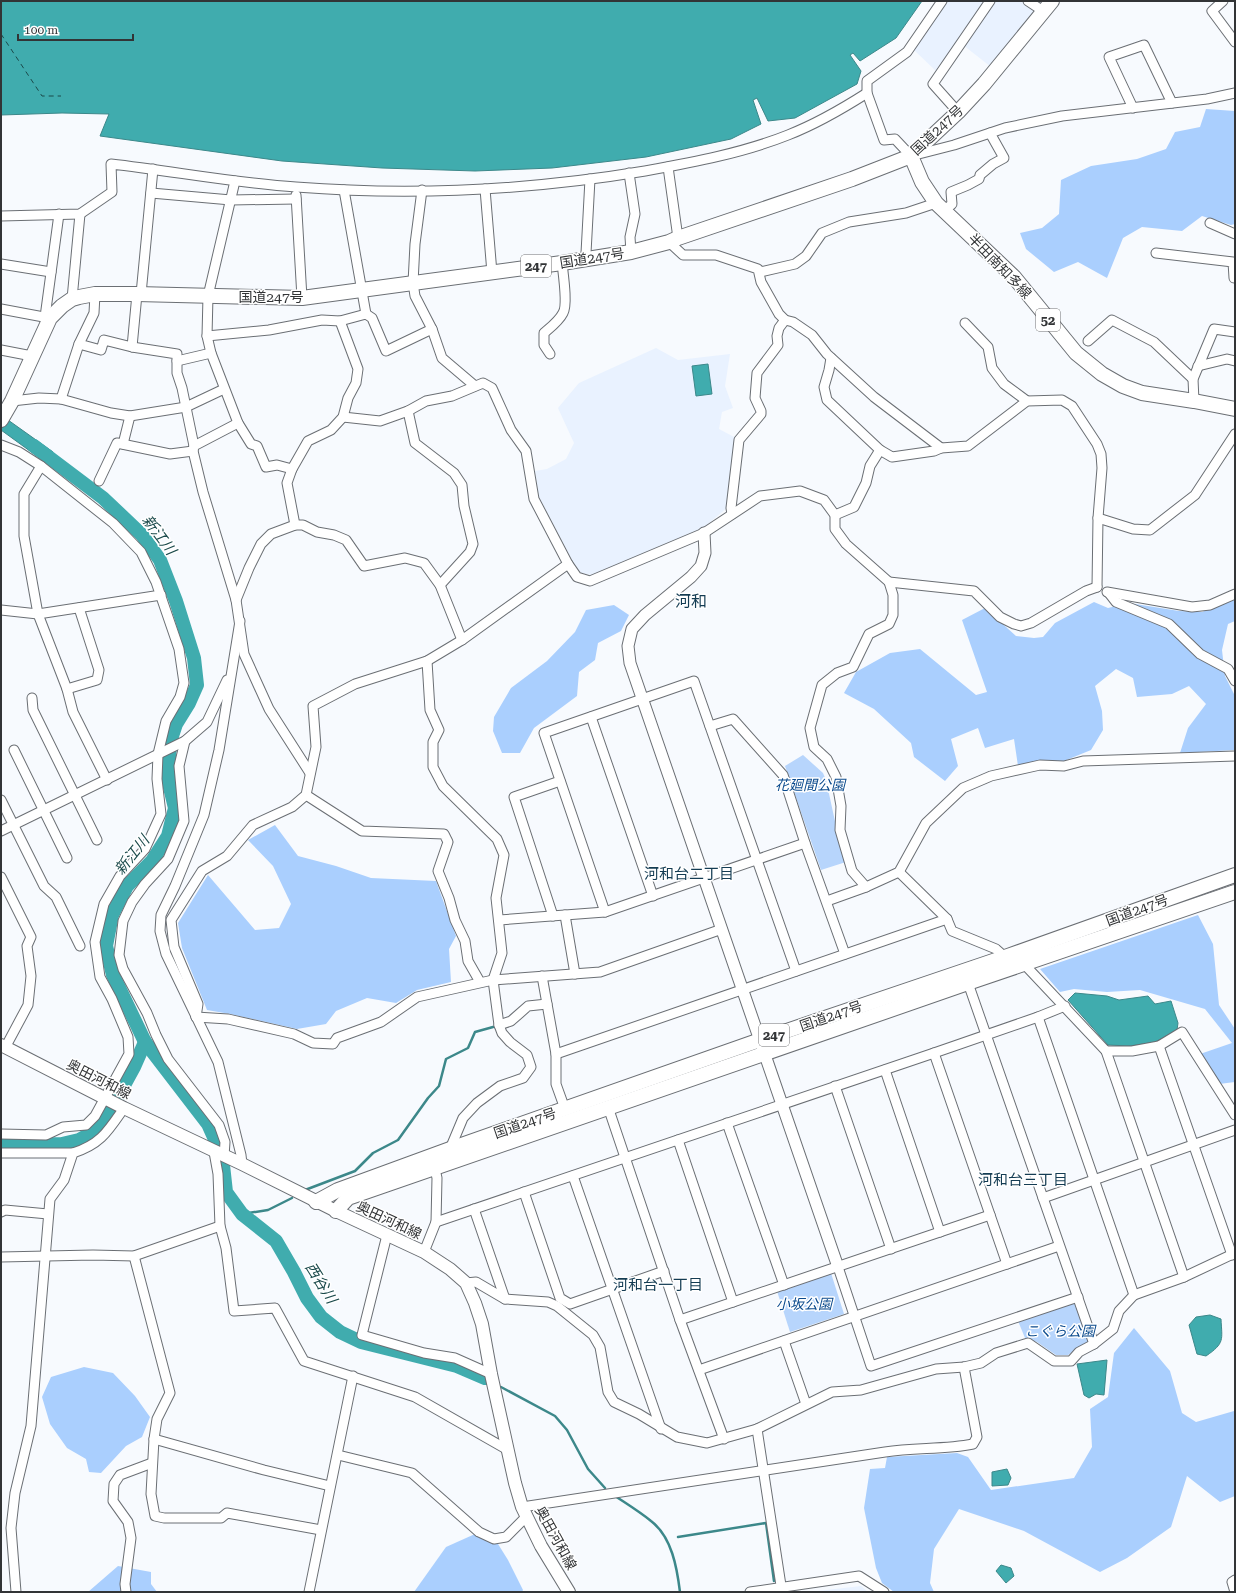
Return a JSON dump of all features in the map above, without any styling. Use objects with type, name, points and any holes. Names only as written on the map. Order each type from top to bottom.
[{"type":"main road","name":"国道247号","points":[[5,410],[32,356],[47,318],[72,299],[95,294],[302,298],[588,259],[631,252],[673,240],[852,179],[911,156],[958,112],[984,84],[1048,6]]},
{"type":"main road","name":"半田南知多線","points":[[911,156],[922,182],[940,207],[1014,276],[1076,353],[1102,374],[1123,386],[1142,393],[1235,409]]},
{"type":"main road","name":"国道247号","points":[[316,1202],[338,1190],[450,1149],[760,1040],[1005,957],[1235,875]]},
{"type":"main road","name":"国道247号","points":[[336,1211],[348,1198],[765,1054],[968,982],[1235,892]]},
{"type":"main road","name":"奥田河和線","points":[[3,1047],[316,1202],[424,1252],[450,1269],[466,1283],[482,1324],[491,1374],[524,1512],[564,1589]]},
{"type":"street","points":[[942,1],[907,52],[867,81],[868,93],[884,140],[896,139],[911,156],[954,145],[1005,128],[1062,116],[1207,99],[1235,93]]},
{"type":"street","points":[[958,112],[933,84],[990,1]]},
{"type":"street","points":[[1028,1],[1048,6]]},
{"type":"street","points":[[1222,1],[1212,11],[1235,42]]},
{"type":"street","points":[[1133,108],[1109,57],[1144,45],[1172,103]]},
{"type":"street","points":[[1,219],[59,214],[80,214],[112,192],[111,164],[235,181],[344,190],[485,189],[590,179],[668,167],[742,151],[789,134],[840,111],[868,93]]},
{"type":"street","points":[[760,272],[795,264],[806,256],[822,233],[849,222],[952,204],[951,192],[979,179],[980,175],[993,164],[1004,158],[990,133]]},
{"type":"street","points":[[668,167],[673,240],[683,255],[716,255],[744,263],[758,269],[760,272],[761,282],[779,314],[785,320],[792,322],[812,335],[831,358],[874,397],[941,448]]},
{"type":"street","points":[[132,347],[153,169]]},
{"type":"street","points":[[629,173],[635,214],[630,237],[631,252]]},
{"type":"street","points":[[588,259],[586,253],[590,179]]},
{"type":"street","points":[[235,181],[208,296],[207,336],[211,353],[224,390],[238,423],[251,444],[257,446],[266,467],[277,466],[292,469]]},
{"type":"street","points":[[295,187],[302,298]]},
{"type":"street","points":[[485,189],[492,273]]},
{"type":"street","points":[[344,190],[366,314],[372,318],[386,351],[432,329]]},
{"type":"street","points":[[422,190],[415,244],[413,283],[415,296],[432,329],[442,358],[475,386]]},
{"type":"street","points":[[151,193],[231,200],[296,199]]},
{"type":"street","points":[[1,309],[47,318],[59,214]]},
{"type":"street","points":[[72,299],[80,214]]},
{"type":"street","points":[[1210,224],[1235,234]]},
{"type":"street","points":[[1156,253],[1233,262],[1235,278]]},
{"type":"street","points":[[550,354],[544,345],[544,333],[557,322],[564,311],[565,292],[562,263]]},
{"type":"street","points":[[1,264],[52,272]]},
{"type":"street","points":[[61,399],[79,344],[94,313],[95,294]]},
{"type":"street","points":[[207,336],[268,330],[322,320],[340,321],[366,314]]},
{"type":"street","points":[[732,514],[731,508],[738,440],[761,414],[755,398],[757,373],[778,345],[777,336],[779,328],[785,320]]},
{"type":"street","points":[[1088,341],[1112,320],[1154,342],[1193,379]]},
{"type":"street","points":[[295,525],[287,483],[292,469],[308,441],[331,430],[343,417],[348,398],[356,383],[358,369],[340,321]]},
{"type":"street","points":[[965,324],[988,347],[992,368],[1004,384],[1027,401]]},
{"type":"street","points":[[1194,401],[1193,379],[1214,329],[1235,332]]},
{"type":"street","points":[[79,344],[101,350],[104,340],[132,347],[177,354],[177,373],[186,407],[202,492],[236,600],[244,654],[269,709],[310,773]]},
{"type":"street","points":[[1,350],[32,356]]},
{"type":"street","points":[[177,361],[211,353]]},
{"type":"street","points":[[831,358],[824,386],[827,400],[888,456],[896,457],[941,448],[968,446],[1027,401],[1062,400],[1072,406],[1097,444],[1101,454],[1102,468],[1098,518],[1097,587]]},
{"type":"street","points":[[1198,366],[1227,359],[1235,361]]},
{"type":"street","points":[[343,417],[380,421],[408,411],[426,401],[452,396],[483,383],[492,388],[511,430],[526,451],[534,499],[568,564],[577,577],[590,581],[704,533],[760,496],[800,491],[824,500],[835,515],[835,529],[846,544],[889,582],[893,595],[893,615],[889,624],[869,634],[853,667],[837,673],[822,685],[810,728],[814,747],[827,759],[836,777],[842,806],[840,830],[852,870],[866,887]]},
{"type":"street","points":[[5,410],[39,398],[61,399],[111,413],[130,416],[186,407],[224,390]]},
{"type":"street","points":[[408,411],[415,443],[454,474],[462,485],[464,506],[473,544],[470,552],[440,585]]},
{"type":"street","points":[[123,444],[130,416]]},
{"type":"street","points":[[99,480],[117,443],[170,454],[193,449],[238,423]]},
{"type":"street","points":[[1098,518],[1133,529],[1150,530],[1195,496],[1235,434]]},
{"type":"street","points":[[1,445],[19,452],[41,466],[113,523],[141,552],[156,582],[179,649],[184,683],[180,696],[166,721],[158,754],[157,779],[161,814],[145,849],[120,876],[104,904],[95,942],[100,977],[112,998],[128,1038],[129,1054],[95,1116],[86,1125],[63,1128],[46,1134],[1,1134]]},
{"type":"street","points":[[835,515],[854,507],[866,483],[870,466],[880,450]]},
{"type":"street","points":[[41,466],[24,494],[24,536],[38,614],[67,689],[73,712],[107,780]]},
{"type":"street","points":[[236,600],[261,544],[270,534],[295,525],[303,525],[318,532],[334,535],[346,540],[364,566],[405,558],[424,563],[440,585],[462,640]]},
{"type":"street","points":[[704,533],[705,553],[701,566],[691,577],[645,615],[632,629],[628,646],[630,664],[871,1366],[1078,1298]]},
{"type":"street","points":[[196,1017],[198,1004],[174,947],[171,920],[202,871],[227,856],[253,826],[292,807],[306,795],[316,747],[313,706],[355,684],[427,661],[462,640],[568,564]]},
{"type":"street","points":[[889,582],[974,590],[1000,617],[1021,626],[1031,623],[1086,591],[1097,587],[1109,593],[1192,607],[1210,605],[1235,594]]},
{"type":"street","points":[[1109,593],[1116,602],[1169,624],[1200,654],[1228,669],[1235,682]]},
{"type":"street","points":[[1,610],[38,614],[161,595]]},
{"type":"street","points":[[67,689],[97,680],[99,670],[79,608]]},
{"type":"street","points":[[240,621],[219,750],[204,815],[175,886],[161,915],[160,931],[166,954],[218,1062],[241,1154],[228,1158],[218,1174],[220,1226],[226,1248],[234,1311],[275,1308],[304,1361],[415,1397],[508,1450]]},
{"type":"street","points":[[427,661],[430,710],[439,730],[433,742],[433,767],[443,786],[497,840],[504,855],[496,898],[502,953],[493,980],[498,1025],[502,1033],[510,1042],[527,1055],[531,1066],[523,1078],[500,1086],[477,1103],[463,1118],[450,1149]]},
{"type":"street","points":[[1,831],[182,743],[207,722],[231,671]]},
{"type":"street","points":[[605,912],[544,733],[694,681],[796,972]]},
{"type":"street","points":[[32,698],[33,710],[97,840]]},
{"type":"street","points":[[591,717],[653,896]]},
{"type":"street","points":[[710,726],[733,719],[783,775],[805,843],[845,954]]},
{"type":"street","points":[[182,743],[179,766],[184,821],[168,859],[145,884],[132,902],[123,921],[119,956],[123,969],[147,1013],[168,1059],[219,1125],[225,1142],[228,1158]]},
{"type":"street","points":[[14,750],[45,810],[67,858]]},
{"type":"street","points":[[827,901],[866,887],[899,872],[926,823],[963,788],[991,776],[1040,765],[1064,766],[1083,761],[1235,756]]},
{"type":"street","points":[[553,916],[514,797],[560,781]]},
{"type":"street","points":[[306,795],[362,831],[444,834],[448,842],[438,871],[449,898],[455,920],[465,941],[468,960],[480,982]]},
{"type":"street","points":[[1,800],[44,886],[56,897],[80,946]]},
{"type":"street","points":[[499,920],[605,912],[805,843]]},
{"type":"street","points":[[899,872],[947,919],[952,931],[996,949],[1005,957]]},
{"type":"street","points":[[1,877],[31,937],[27,946],[31,976],[28,1005],[3,1047]]},
{"type":"street","points":[[565,915],[575,974]]},
{"type":"street","points":[[556,1054],[947,919]]},
{"type":"street","points":[[196,1017],[228,1019],[294,1034],[313,1043],[333,1044],[337,1038],[381,1022],[417,997],[493,980],[600,972],[722,929]]},
{"type":"street","points":[[1024,964],[1106,1051],[1184,1277]]},
{"type":"street","points":[[542,976],[556,1054],[556,1084],[566,1109]]},
{"type":"street","points":[[968,982],[1094,1344]]},
{"type":"street","points":[[498,1025],[511,1021],[528,1006],[547,1004]]},
{"type":"street","points":[[436,1222],[1038,1018],[1065,1006]]},
{"type":"street","points":[[1038,1018],[1134,1295]]},
{"type":"street","points":[[1106,1051],[1132,1051],[1159,1046],[1182,1032],[1235,1115]]},
{"type":"street","points":[[466,1283],[476,1282],[505,1299],[548,1302],[557,1306],[593,1334],[600,1347],[608,1392],[614,1402],[639,1414],[661,1429],[677,1437],[707,1443],[724,1440],[758,1430],[806,1404],[832,1392],[861,1390],[936,1369],[964,1367],[981,1363],[996,1353],[1028,1343],[1054,1361],[1070,1361],[1079,1352],[1094,1344],[1113,1329],[1119,1311],[1134,1295],[1184,1277],[1233,1254],[1159,1046]]},
{"type":"street","points":[[934,1053],[1007,1264]]},
{"type":"street","points":[[885,1070],[940,1232]]},
{"type":"street","points":[[835,1086],[891,1249]]},
{"type":"street","points":[[608,1107],[680,1320],[724,1440]]},
{"type":"street","points":[[1,1153],[73,1153],[87,1148],[108,1132],[124,1108]]},
{"type":"street","points":[[727,1123],[784,1285]]},
{"type":"street","points":[[1043,1198],[1235,1130]]},
{"type":"street","points":[[678,1140],[733,1302]]},
{"type":"street","points":[[16,1592],[11,1528],[15,1493],[31,1426],[50,1198],[64,1180],[73,1153]]},
{"type":"street","points":[[424,1252],[436,1222],[437,1178],[434,1169]]},
{"type":"street","points":[[573,1176],[661,1429]]},
{"type":"street","points":[[524,1192],[560,1298],[570,1304],[664,1271]]},
{"type":"street","points":[[474,1209],[505,1299]]},
{"type":"street","points":[[1,1212],[5,1210],[48,1214]]},
{"type":"street","points":[[680,1320],[990,1215]]},
{"type":"street","points":[[1,1258],[93,1255],[134,1256],[220,1226]]},
{"type":"street","points":[[386,1235],[362,1335],[424,1353],[455,1358],[491,1374]]},
{"type":"street","points":[[699,1370],[1059,1246]]},
{"type":"street","points":[[134,1256],[170,1393],[157,1419],[154,1439],[151,1494],[155,1516],[164,1518],[220,1518],[227,1513],[321,1530]]},
{"type":"street","points":[[784,1341],[806,1404]]},
{"type":"street","points":[[338,1455],[412,1473],[479,1532],[494,1539],[506,1537],[524,1512],[888,1451],[959,1447],[973,1444],[977,1437],[964,1367]]},
{"type":"street","points":[[309,1592],[353,1376]]},
{"type":"street","points":[[758,1430],[782,1590]]},
{"type":"street","points":[[154,1439],[264,1470],[330,1486]]},
{"type":"street","points":[[126,1592],[125,1584],[131,1538],[128,1522],[113,1501],[114,1484],[120,1475],[152,1463]]},
{"type":"street","points":[[750,1592],[782,1590],[859,1576],[884,1592]]},
{"type":"street","points":[[1235,1580],[1232,1582],[1235,1592]]},
{"type":"shaded area","points":[[1,1],[922,1],[896,38],[860,61],[853,53],[850,55],[861,71],[857,84],[795,118],[768,121],[757,98],[753,100],[761,124],[731,139],[646,157],[552,168],[475,171],[382,168],[282,161],[100,136],[109,114],[62,113],[1,115]]},
{"type":"shaded area","points":[[948,1],[1049,1],[991,67],[958,41],[937,72],[914,50]]},
{"type":"shaded area","points":[[1206,109],[1235,111],[1235,224],[1231,225],[1202,216],[1182,231],[1142,227],[1123,238],[1107,278],[1078,262],[1054,272],[1026,249],[1020,233],[1042,228],[1059,214],[1061,180],[1091,166],[1137,159],[1166,149],[1175,132],[1200,127]]},
{"type":"shaded area","points":[[656,348],[678,360],[730,354],[725,386],[733,408],[722,412],[719,429],[736,438],[728,507],[702,529],[592,575],[581,573],[573,562],[539,497],[535,471],[547,469],[566,459],[574,443],[558,408],[579,383]]},
{"type":"shaded area","points":[[708,364],[712,394],[696,396],[692,366]]},
{"type":"shaded area","points":[[1,415],[53,452],[45,462],[1,430]]},
{"type":"shaded area","points":[[1235,599],[1235,621],[1228,624],[1222,650],[1225,676],[1235,696],[1235,750],[1180,753],[1188,728],[1206,704],[1189,686],[1172,694],[1137,697],[1133,678],[1116,669],[1095,686],[1102,711],[1103,730],[1091,750],[1064,761],[1018,766],[1014,739],[985,748],[978,728],[951,739],[958,766],[945,781],[914,757],[911,743],[874,709],[844,693],[856,672],[890,653],[920,649],[976,695],[987,692],[962,620],[985,608],[1016,636],[1034,638],[1043,637],[1055,623],[1094,602],[1108,608],[1129,603],[1179,611],[1202,612]]},
{"type":"shaded area","points":[[614,605],[629,615],[621,631],[598,643],[595,660],[579,672],[577,696],[534,728],[520,753],[502,753],[493,731],[494,717],[511,688],[547,661],[575,632],[586,610]]},
{"type":"shaded area","points":[[275,825],[298,856],[336,866],[371,878],[436,881],[456,936],[449,949],[451,982],[417,990],[396,1003],[367,998],[336,1011],[326,1024],[297,1029],[207,1010],[182,948],[178,923],[208,875],[255,930],[279,928],[291,904],[273,866],[248,840]]},
{"type":"shaded area","points":[[1198,915],[1213,944],[1219,1005],[1235,1029],[1235,1082],[1219,1084],[1200,1054],[1232,1043],[1205,1009],[1140,990],[1107,992],[1074,989],[1060,992],[1040,969]]},
{"type":"shaded area","points":[[1075,993],[1107,996],[1119,1000],[1148,996],[1155,1004],[1171,1001],[1178,1023],[1177,1030],[1155,1042],[1130,1046],[1108,1045],[1068,1000]]},
{"type":"shaded area","points":[[1210,1315],[1221,1319],[1222,1337],[1216,1348],[1206,1356],[1197,1354],[1189,1325],[1196,1317]]},
{"type":"shaded area","points":[[1134,1328],[1170,1371],[1182,1413],[1196,1422],[1234,1411],[1235,1496],[1220,1502],[1187,1476],[1171,1527],[1127,1558],[1100,1572],[1024,1531],[959,1509],[934,1549],[930,1583],[934,1592],[894,1592],[882,1583],[876,1568],[864,1508],[870,1469],[885,1468],[887,1457],[957,1453],[968,1457],[991,1490],[1074,1478],[1092,1447],[1090,1409],[1108,1397],[1114,1353]]},
{"type":"shaded area","points":[[1107,1360],[1104,1395],[1096,1394],[1089,1398],[1084,1395],[1077,1364]]},
{"type":"shaded area","points":[[84,1367],[113,1373],[135,1396],[150,1417],[142,1437],[126,1446],[101,1473],[89,1472],[86,1459],[67,1448],[50,1424],[42,1397],[51,1377]]},
{"type":"shaded area","points":[[1007,1469],[1011,1478],[1008,1485],[992,1486],[992,1472]]},
{"type":"shaded area","points":[[475,1534],[498,1544],[523,1590],[522,1592],[414,1592],[446,1547]]},
{"type":"shaded area","points":[[1001,1565],[1011,1568],[1014,1576],[1006,1583],[996,1571]]},
{"type":"shaded area","points":[[118,1566],[151,1572],[151,1584],[157,1592],[88,1592]]},
{"type":"shaded area","points":[[861,1586],[868,1592],[809,1592]]},
{"type":"green space","name":"花廻間公園","points":[[803,755],[823,773],[826,780],[838,835],[846,862],[821,870],[785,766]]},
{"type":"green space","name":"小坂公園","points":[[831,1273],[844,1314],[790,1332],[777,1291]]},
{"type":"green space","name":"こぐら公園","points":[[1072,1302],[1075,1304],[1089,1343],[1079,1347],[1068,1355],[1056,1355],[1037,1342],[1025,1338],[1018,1321]]},
{"type":"waterway","name":"新江川","points":[[34,446],[103,498],[142,535],[160,560],[176,601],[194,658],[197,685],[189,703],[176,724],[170,742],[168,779],[175,808],[168,836],[152,861],[127,886],[112,915],[106,946],[113,975],[145,1042],[208,1124],[217,1144]]},
{"type":"waterway","points":[[305,1190],[355,1171],[373,1153],[398,1140],[428,1098],[439,1086],[446,1059],[468,1048],[475,1032],[493,1027]]},
{"type":"waterway","name":"新江川","points":[[1,1145],[62,1144],[79,1140],[95,1131],[110,1111],[134,1067],[145,1042]]},
{"type":"waterway","name":"西谷川","points":[[223,1165],[226,1192],[242,1214],[276,1241],[307,1298],[321,1317],[340,1332],[361,1342],[457,1366],[485,1378]]},
{"type":"waterway","points":[[242,1214],[268,1210],[292,1198]]},
{"type":"waterway","points":[[501,1387],[555,1416],[567,1430],[588,1469],[605,1488]]},
{"type":"waterway","points":[[615,1496],[651,1521],[664,1535],[669,1544],[675,1563],[680,1592]]},
{"type":"waterway","points":[[678,1537],[766,1523],[774,1581]]},
{"type":"ferry route","points":[[1,34],[42,96],[61,96]]},
{"type":"district","name":"河和","points":[[691,601]]},
{"type":"district","name":"河和台二丁目","points":[[689,874]]},
{"type":"district","name":"河和台三丁目","points":[[1023,1180]]},
{"type":"district","name":"河和台一丁目","points":[[658,1285]]}]
